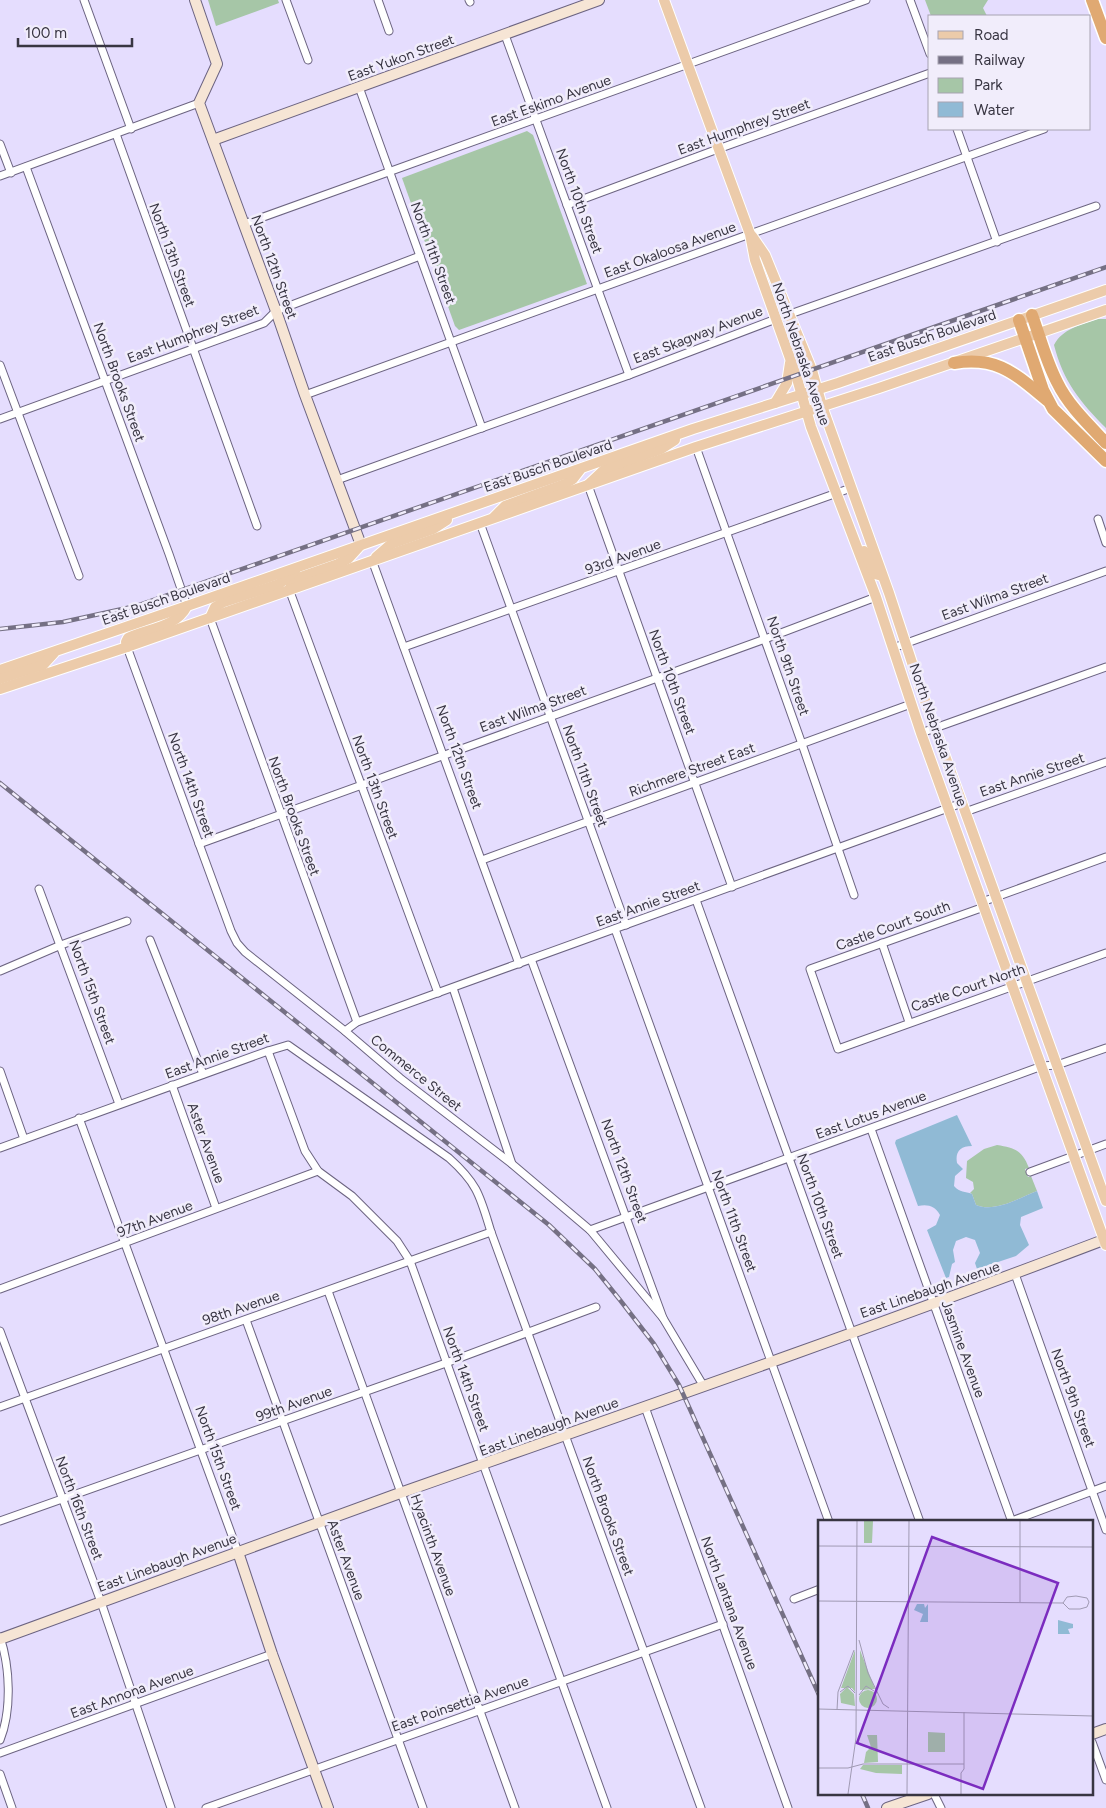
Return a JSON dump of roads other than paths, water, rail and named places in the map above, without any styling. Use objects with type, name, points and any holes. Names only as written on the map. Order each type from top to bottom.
[{"type":"highway","points":[[1092,0],[1106,38]]},
{"type":"highway","points":[[1032,315],[1061,390],[1074,408],[1106,443]]},
{"type":"highway","points":[[1019,320],[1048,402]]},
{"type":"highway","points":[[954,363],[972,360],[1002,367],[1016,375],[1048,402],[1106,461]]},
{"type":"main road","name":"North Nebraska Avenue","points":[[664,0],[750,234],[755,260],[791,359],[806,411],[876,598],[921,733],[1105,1241]]},
{"type":"main road","name":"North Nebraska Avenue","points":[[750,234],[765,255],[812,370],[822,406],[884,576],[935,727],[1106,1201]]},
{"type":"main road","name":"East Busch Boulevard","points":[[0,670],[693,429],[818,390],[1106,290]]},
{"type":"main road","points":[[0,689],[210,618],[289,588],[480,523],[696,446],[954,363],[1106,310]]},
{"type":"main road","points":[[775,403],[787,383],[791,359]]},
{"type":"main road","points":[[588,485],[604,470],[660,449],[693,429]]},
{"type":"main road","points":[[491,519],[505,506],[565,484],[581,469]]},
{"type":"main road","points":[[372,560],[391,544],[433,529],[458,512]]},
{"type":"main road","points":[[854,542],[861,546],[876,574],[884,576]]},
{"type":"main road","points":[[289,588],[292,582],[298,578],[349,558],[361,545]]},
{"type":"main road","points":[[210,618],[215,608],[224,602],[278,584],[299,567]]},
{"type":"main road","points":[[127,646],[128,638],[176,620],[182,616],[187,606]]},
{"type":"main road","points":[[0,679],[43,665],[54,652]]},
{"type":"street","points":[[84,0],[131,129]]},
{"type":"street","points":[[0,176],[200,103],[217,64],[194,0]]},
{"type":"street","points":[[286,0],[308,60]]},
{"type":"street","points":[[378,0],[389,31]]},
{"type":"street","name":"East Yukon Street","points":[[213,140],[599,0]]},
{"type":"street","name":"East Eskimo Avenue","points":[[244,224],[866,0]]},
{"type":"street","points":[[910,0],[928,49]]},
{"type":"street","name":"North 10th Street","points":[[505,35],[629,375]]},
{"type":"street","name":"East Humphrey Street","points":[[567,205],[928,75]]},
{"type":"street","name":"North 11th Street","points":[[359,88],[482,428]]},
{"type":"street","name":"North 12th Street","points":[[200,103],[305,396],[361,545]]},
{"type":"street","points":[[957,130],[998,242]]},
{"type":"street","name":"East Okaloosa Avenue","points":[[305,396],[1041,130]]},
{"type":"street","name":"North 13th Street","points":[[116,134],[257,526]]},
{"type":"street","points":[[0,144],[11,173]]},
{"type":"street","name":"North Brooks Street","points":[[26,167],[187,606]]},
{"type":"street","name":"East Skagway Avenue","points":[[337,480],[629,375],[776,319],[1096,206]]},
{"type":"street","name":"East Humphrey Street","points":[[0,419],[264,322],[276,311],[420,256]]},
{"type":"street","points":[[0,365],[79,576]]},
{"type":"street","name":"North 9th Street","points":[[696,446],[854,895]]},
{"type":"street","name":"North 10th Street","points":[[588,485],[618,572],[696,782],[732,887]]},
{"type":"street","name":"93rd Avenue","points":[[404,647],[851,488]]},
{"type":"street","points":[[1098,519],[1106,543]]},
{"type":"street","name":"North 11th Street","points":[[480,523],[626,925]]},
{"type":"street","name":"North 12th Street","points":[[372,560],[519,964]]},
{"type":"street","name":"East Wilma Street","points":[[893,648],[1106,571]]},
{"type":"street","name":"North 13th Street","points":[[289,588],[438,993]]},
{"type":"street","name":"East Wilma Street","points":[[199,844],[876,598]]},
{"type":"street","name":"North Brooks Street","points":[[210,618],[357,1022]]},
{"type":"street","name":"North 14th Street","points":[[127,646],[231,932]]},
{"type":"street","points":[[921,733],[1106,667]]},
{"type":"street","name":"Richmere Street East","points":[[482,860],[911,704]]},
{"type":"street","name":"East Annie Street","points":[[345,1031],[357,1022],[948,808],[964,808],[1106,762]]},
{"type":"street","name":"Castle Court South","points":[[838,1049],[810,969],[983,904],[996,896],[1106,857]]},
{"type":"street","name":"North 15th Street","points":[[39,889],[119,1104]]},
{"type":"street","name":"North 10th Street","points":[[696,900],[919,1520]]},
{"type":"street","points":[[0,971],[61,944],[127,922]]},
{"type":"street","name":"North 11th Street","points":[[615,929],[828,1520]]},
{"type":"street","name":"Commerce Street","points":[[231,932],[246,952],[345,1031],[400,1078],[512,1164],[590,1230],[663,1318]]},
{"type":"street","points":[[150,940],[203,1074]]},
{"type":"street","points":[[882,943],[909,1022]]},
{"type":"street","name":"Castle Court North","points":[[838,1049],[1106,953]]},
{"type":"street","name":"North 12th Street","points":[[531,960],[663,1318],[703,1385]]},
{"type":"street","points":[[453,988],[512,1164]]},
{"type":"street","name":"East Annie Street","points":[[0,1148],[79,1118],[288,1045],[449,1158],[465,1172],[478,1192],[491,1232]]},
{"type":"street","name":"East Lotus Avenue","points":[[590,1230],[1042,1066],[1057,1066],[1106,1048]]},
{"type":"street","name":"North 14th Street","points":[[268,1051],[305,1151],[318,1171],[352,1196],[397,1241],[410,1261],[607,1808]]},
{"type":"street","points":[[0,1071],[24,1138]]},
{"type":"street","name":"Aster Avenue","points":[[172,1085],[216,1208]]},
{"type":"street","name":"North 15th Street","points":[[79,1118],[165,1349],[328,1808]]},
{"type":"street","name":"Jasmine Avenue","points":[[871,1129],[1011,1520]]},
{"type":"street","points":[[1030,1172],[1106,1144]]},
{"type":"street","name":"97th Avenue","points":[[0,1289],[318,1171]]},
{"type":"street","name":"North Brooks Street","points":[[491,1232],[701,1808]]},
{"type":"street","name":"98th Avenue","points":[[0,1407],[491,1232]]},
{"type":"street","name":"East Linebaugh Avenue","points":[[0,1638],[1105,1241]]},
{"type":"street","name":"North 9th Street","points":[[1015,1274],[1106,1530]]},
{"type":"street","name":"Hyacinth Avenue","points":[[328,1291],[515,1808]]},
{"type":"street","name":"99th Avenue","points":[[0,1521],[596,1308]]},
{"type":"street","name":"Aster Avenue","points":[[246,1320],[423,1808]]},
{"type":"street","name":"North 16th Street","points":[[0,1331],[101,1602],[171,1808]]},
{"type":"street","name":"North Lantana Avenue","points":[[645,1407],[788,1808]]},
{"type":"street","points":[[1014,1520],[1106,1486]]},
{"type":"street","points":[[794,1598],[818,1590]]},
{"type":"street","name":"East Poinsettia Avenue","points":[[206,1808],[723,1624]]},
{"type":"street","points":[[0,1638],[8,1669],[5,1722],[0,1740]]},
{"type":"street","name":"East Annona Avenue","points":[[0,1753],[272,1654]]},
{"type":"street","points":[[1094,1733],[1106,1729]]},
{"type":"street","points":[[1094,1747],[1106,1780]]},
{"type":"street","points":[[0,1774],[12,1808]]},
{"type":"street","points":[[887,1808],[922,1796]]},
{"type":"street","points":[[935,1796],[941,1808]]},
{"type":"water","points":[[957,1115],[972,1146],[959,1150],[957,1163],[963,1169],[955,1176],[954,1186],[960,1191],[972,1194],[976,1205],[983,1207],[1007,1204],[1037,1191],[1043,1208],[1021,1217],[1020,1225],[1029,1245],[1016,1256],[977,1269],[975,1263],[980,1253],[975,1240],[966,1237],[956,1241],[953,1250],[955,1262],[952,1264],[949,1277],[946,1278],[927,1230],[936,1225],[940,1215],[931,1206],[918,1206],[895,1143],[896,1140]]},
{"type":"railway","points":[[0,629],[63,622],[136,606],[1106,267]]},
{"type":"railway","points":[[0,783],[549,1225],[595,1269],[654,1344],[679,1385],[818,1693]]},
{"type":"railway","points":[[863,1796],[868,1808]]}]
